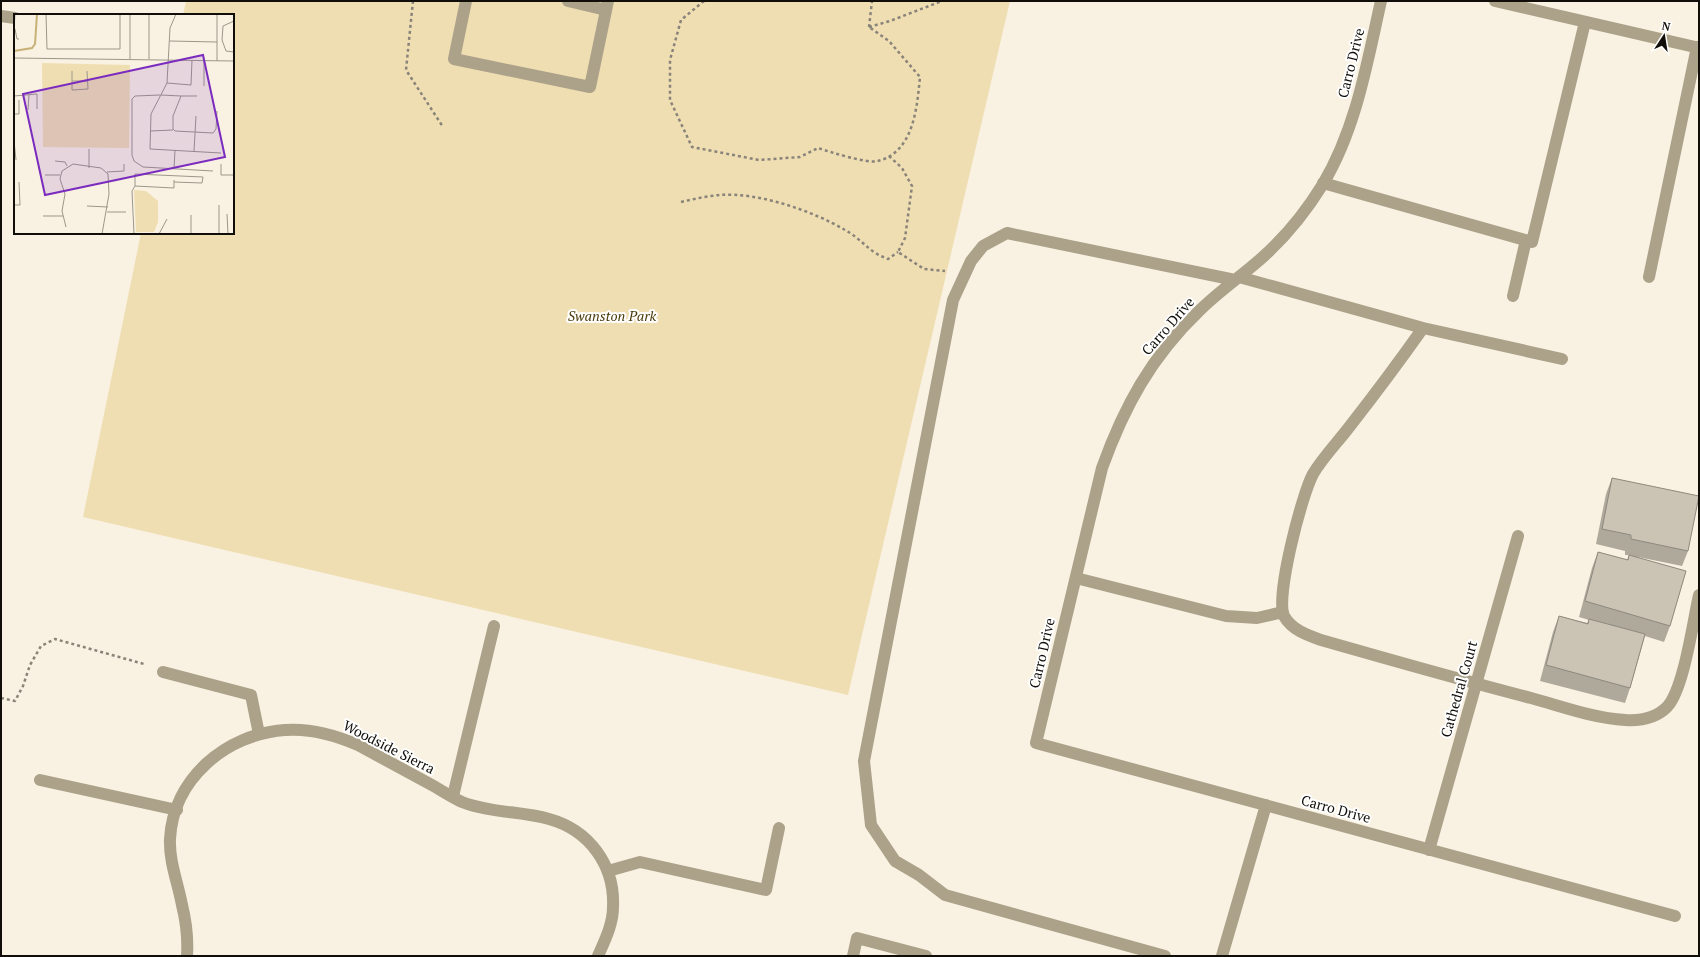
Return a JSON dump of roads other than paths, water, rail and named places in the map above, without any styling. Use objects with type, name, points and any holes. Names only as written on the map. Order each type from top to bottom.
[{"type":"street","points":[[466,1],[454,59],[590,87],[607,5],[568,1]]},
{"type":"street","name":"Carro Drive","points":[[1381,1],[1359,97],[1344,141],[1323,183],[1281,240],[1199,311],[1161,352],[1131,399],[1114,433],[1102,468],[1036,743],[1675,916]]},
{"type":"street","points":[[1494,1],[1698,48],[1649,276]]},
{"type":"street","points":[[1,16],[14,18]]},
{"type":"street","points":[[1323,183],[1532,242],[1585,22]]},
{"type":"street","points":[[1165,956],[945,896],[919,875],[895,862],[871,825],[864,761],[953,300],[971,262],[983,246],[1007,233],[1237,279],[1423,328],[1562,359]]},
{"type":"street","points":[[1513,296],[1526,240]]},
{"type":"street","points":[[1423,328],[1390,374],[1313,474],[1306,488],[1298,517],[1283,589],[1283,612],[1291,626],[1310,636],[1476,684],[1602,717],[1625,720],[1642,720],[1655,716],[1667,707],[1675,695],[1682,675],[1699,595]]},
{"type":"street","name":"Cathedral Court","points":[[1429,850],[1518,536]]},
{"type":"street","points":[[1076,578],[1226,616],[1257,618],[1283,612]]},
{"type":"street","points":[[453,796],[494,626]]},
{"type":"street","points":[[164,672],[251,695],[259,734]]},
{"type":"street","name":"Woodside Sierra","points":[[187,956],[188,946],[183,905],[171,858],[172,824],[182,796],[190,782],[211,758],[237,742],[259,734],[285,730],[318,731],[341,738],[358,745],[462,802],[481,807],[548,818],[564,824],[587,839],[596,848],[604,861],[612,884],[613,908],[610,926],[598,956]]},
{"type":"street","points":[[40,780],[177,810]]},
{"type":"street","points":[[1222,956],[1266,805]]},
{"type":"street","points":[[608,871],[640,862],[766,890],[780,828]]},
{"type":"street","points":[[853,956],[857,938],[926,956]]},
{"type":"park label","name":"Swanston Park","points":[[612,316]]}]
